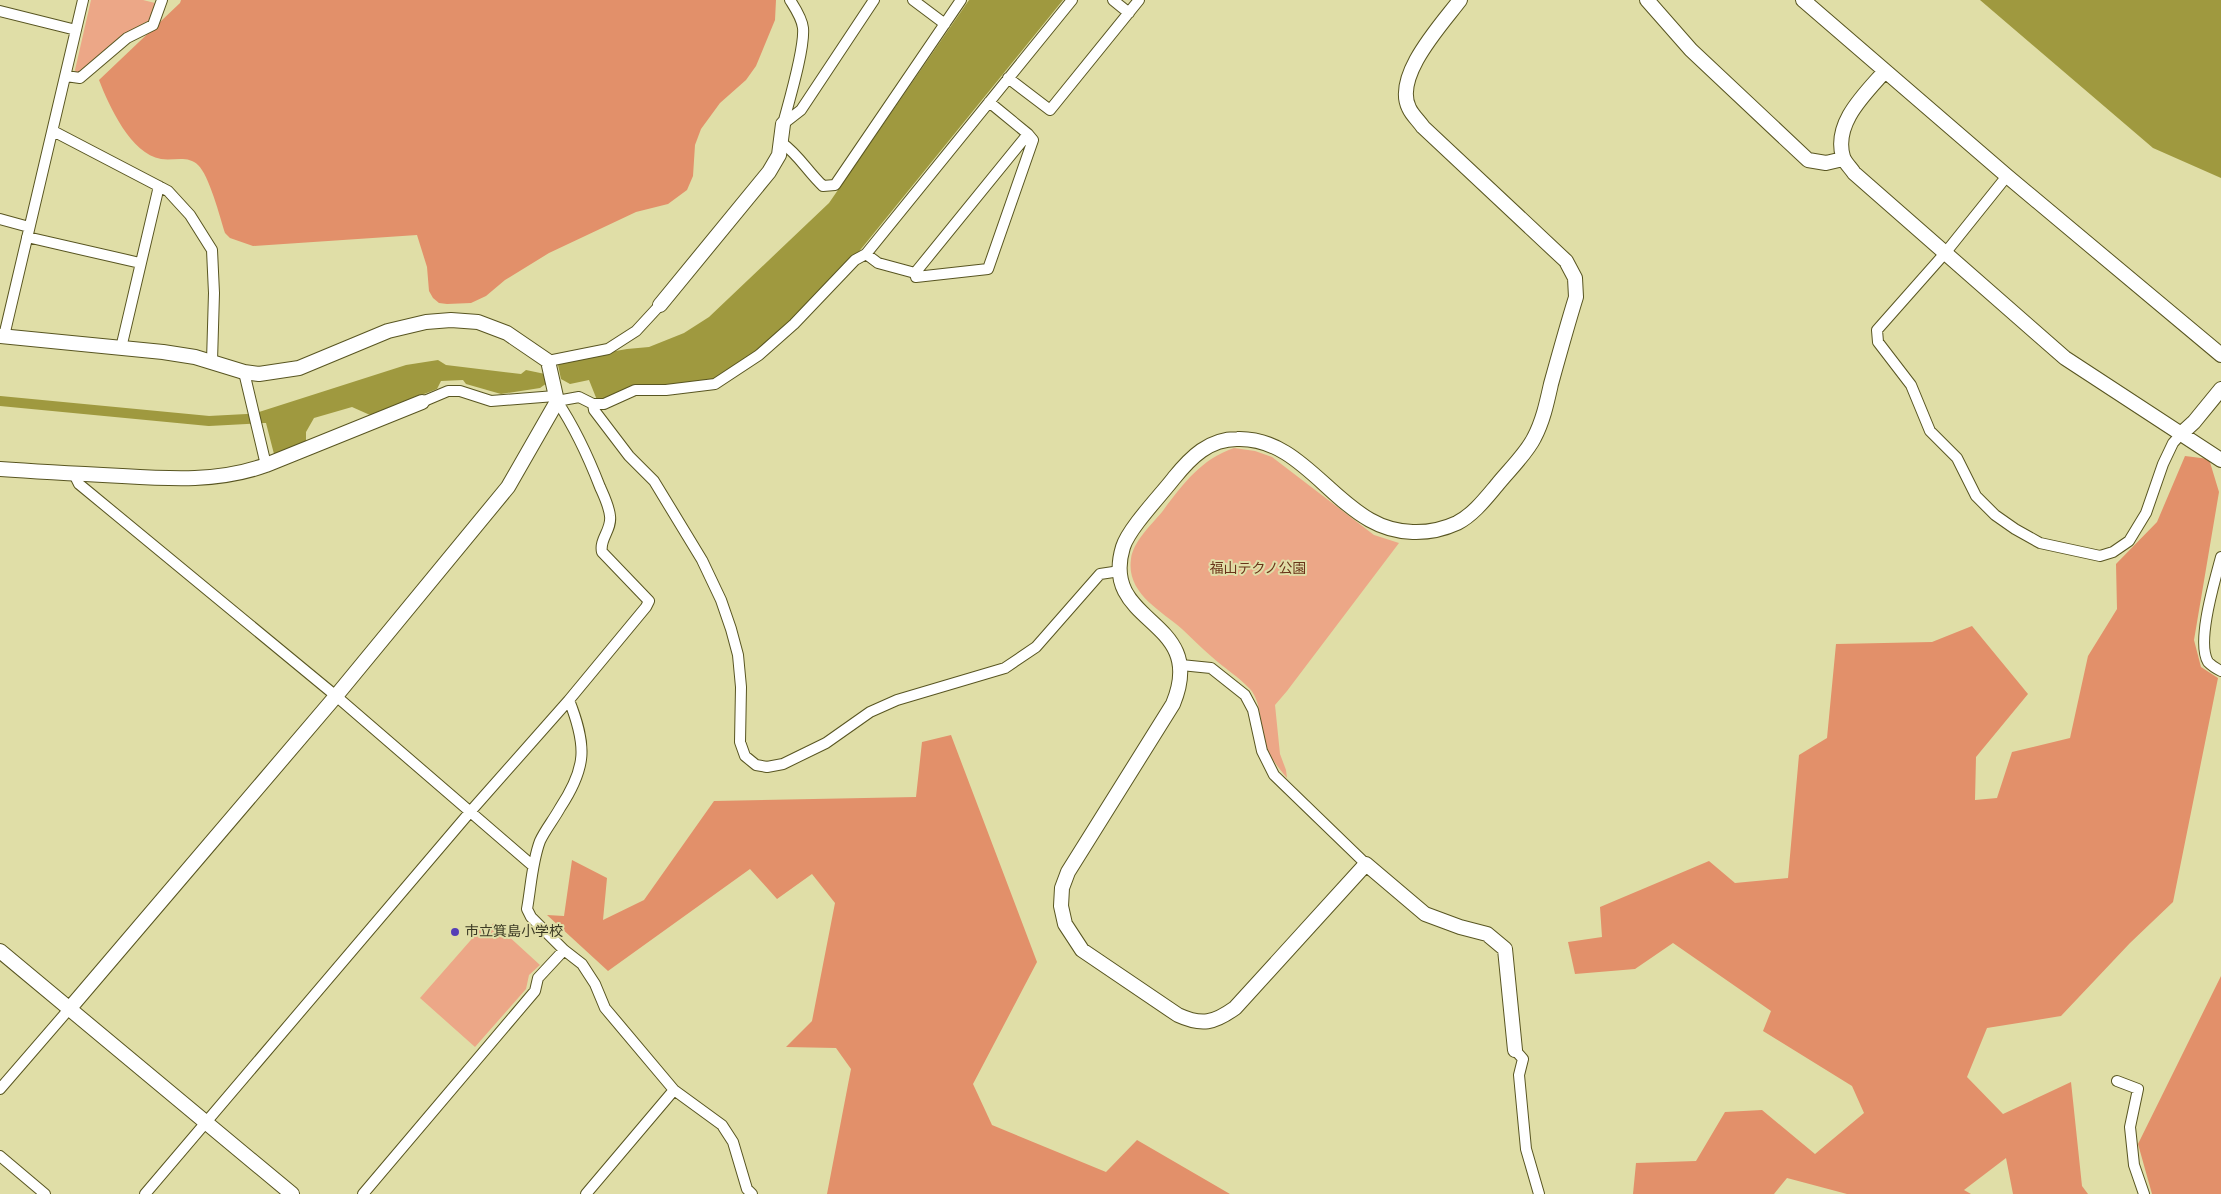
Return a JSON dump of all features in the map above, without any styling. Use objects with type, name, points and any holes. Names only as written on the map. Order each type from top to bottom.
[{"type":"street","points":[[83,0],[54,131],[2,336],[163,352],[212,361],[244,372],[259,374],[299,368],[388,331],[426,322],[451,320],[478,322],[507,333],[548,361],[556,398],[572,423],[587,454],[610,513],[609,528],[602,541],[602,552],[649,601],[569,700],[470,812],[145,1194]]},
{"type":"street","points":[[66,76],[80,78],[127,38],[153,25],[162,0]]},
{"type":"street","points":[[548,361],[608,349],[636,331],[660,305],[769,172],[779,155],[782,143],[803,28],[799,14],[790,0]]},
{"type":"street","points":[[784,124],[801,110],[874,0]]},
{"type":"street","points":[[913,0],[945,24]]},
{"type":"street","points":[[782,143],[794,151],[809,172],[823,186],[835,185],[961,0]]},
{"type":"street","points":[[0,469],[74,474],[203,478],[244,473],[448,391],[460,391],[491,401],[579,397],[593,404],[604,404],[635,390],[689,388],[716,384],[723,381],[759,355],[794,324],[856,260],[866,254],[1072,0]]},
{"type":"street","points":[[1113,0],[1129,13]]},
{"type":"street","points":[[1008,78],[1050,110],[1139,0]]},
{"type":"street","points":[[1366,864],[1235,1008],[1218,1020],[1195,1022],[1178,1015],[1082,950],[1065,924],[1061,906],[1062,888],[1068,872],[1173,704],[1181,686],[1181,666],[1175,647],[1162,630],[1139,612],[1126,596],[1120,571],[1123,546],[1132,530],[1187,462],[1207,446],[1229,439],[1250,438],[1274,445],[1296,460],[1369,520],[1391,529],[1414,533],[1438,529],[1458,522],[1483,502],[1534,439],[1542,418],[1576,297],[1575,278],[1566,261],[1423,127],[1408,107],[1406,92],[1414,64],[1460,0]]},
{"type":"street","points":[[1647,0],[1691,50],[1808,160],[1826,164],[1843,159]]},
{"type":"street","points":[[1803,0],[2007,176],[2221,355]]},
{"type":"street","points":[[0,11],[76,30]]},
{"type":"street","points":[[1885,71],[1851,110],[1841,138],[1843,159],[1854,173],[2065,358],[2182,432],[2221,460]]},
{"type":"street","points":[[866,254],[878,264],[915,273],[916,277],[988,269],[1033,140],[989,102]]},
{"type":"street","points":[[54,131],[168,191],[190,215],[212,250],[214,293],[212,361]]},
{"type":"street","points":[[915,273],[1028,134]]},
{"type":"street","points":[[2007,176],[1946,252],[1877,330],[1878,342],[1911,385],[1930,431],[1958,458],[1976,496],[1995,515],[2040,543],[2100,556],[2113,552],[2128,541],[2146,513],[2163,464],[2173,443],[2194,422],[2221,389]]},
{"type":"street","points":[[121,348],[159,186]]},
{"type":"street","points":[[0,219],[28,232],[140,263]]},
{"type":"street","points":[[244,372],[266,465]]},
{"type":"street","points":[[0,1089],[336,696],[508,487],[548,419],[556,398]]},
{"type":"street","points":[[593,404],[594,410],[623,449],[654,481],[702,560],[721,600],[738,654],[740,742],[745,756],[756,765],[767,767],[783,764],[826,743],[870,712],[897,700],[1005,668],[1036,646],[1100,574],[1120,571]]},
{"type":"street","points":[[74,474],[79,484],[336,696],[533,866]]},
{"type":"street","points":[[2220,562],[2204,633],[2204,652],[2209,663],[2221,671]]},
{"type":"street","points":[[1181,666],[1211,668],[1244,695],[1253,710],[1262,751],[1274,775],[1366,864],[1425,914],[1460,927],[1487,934],[1504,949],[1515,1050],[1523,1059],[1519,1076],[1526,1149],[1539,1194]]},
{"type":"street","points":[[569,700],[580,734],[583,762],[574,786],[540,840],[533,866],[533,881],[527,909],[531,917],[564,950],[582,964],[595,984],[605,1008],[674,1090],[722,1125],[733,1142],[747,1188],[752,1194]]},
{"type":"street","points":[[363,1194],[535,991],[538,978],[564,950]]},
{"type":"street","points":[[0,951],[292,1194]]},
{"type":"street","points":[[2117,1081],[2138,1089],[2130,1127],[2134,1165],[2144,1194]]},
{"type":"street","points":[[586,1194],[674,1090]]},
{"type":"street","points":[[0,1156],[45,1194]]},
{"type":"green space","points":[[91,0],[143,0],[155,3],[150,20],[122,35],[76,73],[75,70]]},
{"type":"green space","name":"福山テクノ公園","points":[[1234,448],[1255,451],[1272,457],[1374,535],[1399,543],[1275,705],[1280,754],[1287,778],[1274,762],[1267,748],[1263,737],[1259,708],[1254,694],[1241,680],[1146,600],[1134,582],[1131,571],[1131,559],[1135,546],[1177,492],[1202,466],[1222,453]]},
{"type":"green space","points":[[494,923],[540,965],[529,975],[526,989],[475,1047],[420,998],[484,925],[488,928]]},
{"type":"shaded area","points":[[181,0],[776,0],[775,20],[756,66],[746,80],[720,103],[701,129],[695,145],[693,176],[687,190],[668,204],[636,212],[549,253],[505,280],[486,296],[471,303],[447,304],[439,303],[429,291],[427,267],[417,235],[253,246],[230,238],[225,233],[210,187],[198,165],[190,160],[161,159],[150,155],[131,139],[115,115],[99,80]]},
{"type":"shaded area","points":[[969,0],[1063,0],[857,254],[784,328],[753,356],[716,382],[629,388],[605,401],[597,400],[589,380],[570,384],[561,379],[558,365],[564,360],[649,347],[684,333],[709,317],[829,203]]},
{"type":"shaded area","points":[[1980,0],[2221,0],[2221,178],[2153,148]]},
{"type":"shaded area","points":[[438,360],[446,365],[521,374],[526,370],[545,374],[547,383],[540,388],[501,394],[466,384],[463,380],[441,381],[437,389],[370,415],[352,407],[314,418],[306,432],[306,441],[274,454],[266,423],[260,423],[259,412],[406,365]]},
{"type":"shaded area","points":[[2185,456],[2209,459],[2219,492],[2194,640],[2201,667],[2218,678],[2173,902],[2130,943],[2061,1016],[1987,1028],[1967,1077],[2003,1114],[2071,1082],[2082,1186],[2088,1194],[2013,1194],[2006,1158],[1964,1190],[1971,1194],[1847,1194],[1787,1178],[1774,1194],[1633,1194],[1636,1163],[1696,1161],[1725,1112],[1762,1110],[1815,1154],[1864,1113],[1852,1086],[1763,1031],[1771,1011],[1673,943],[1635,969],[1575,974],[1568,942],[1602,937],[1600,907],[1709,861],[1735,883],[1788,878],[1799,755],[1827,738],[1836,644],[1932,642],[1972,626],[2028,694],[1976,757],[1975,800],[1997,798],[2012,752],[2070,738],[2088,656],[2117,609],[2116,564],[2157,522]]},
{"type":"shaded area","points":[[951,735],[1037,962],[973,1084],[992,1125],[1106,1172],[1137,1140],[1230,1194],[827,1194],[851,1069],[836,1048],[786,1047],[812,1021],[835,903],[812,874],[777,899],[750,869],[608,971],[547,915],[564,916],[572,860],[607,878],[603,920],[644,900],[714,801],[916,797],[922,742]]},
{"type":"shaded area","points":[[2221,976],[2221,1194],[2152,1194],[2138,1144]]},
{"type":"waterway","points":[[0,401],[209,421],[263,418]]},
{"type":"place","name":"市立箕島小学校","points":[[455,932]]}]
